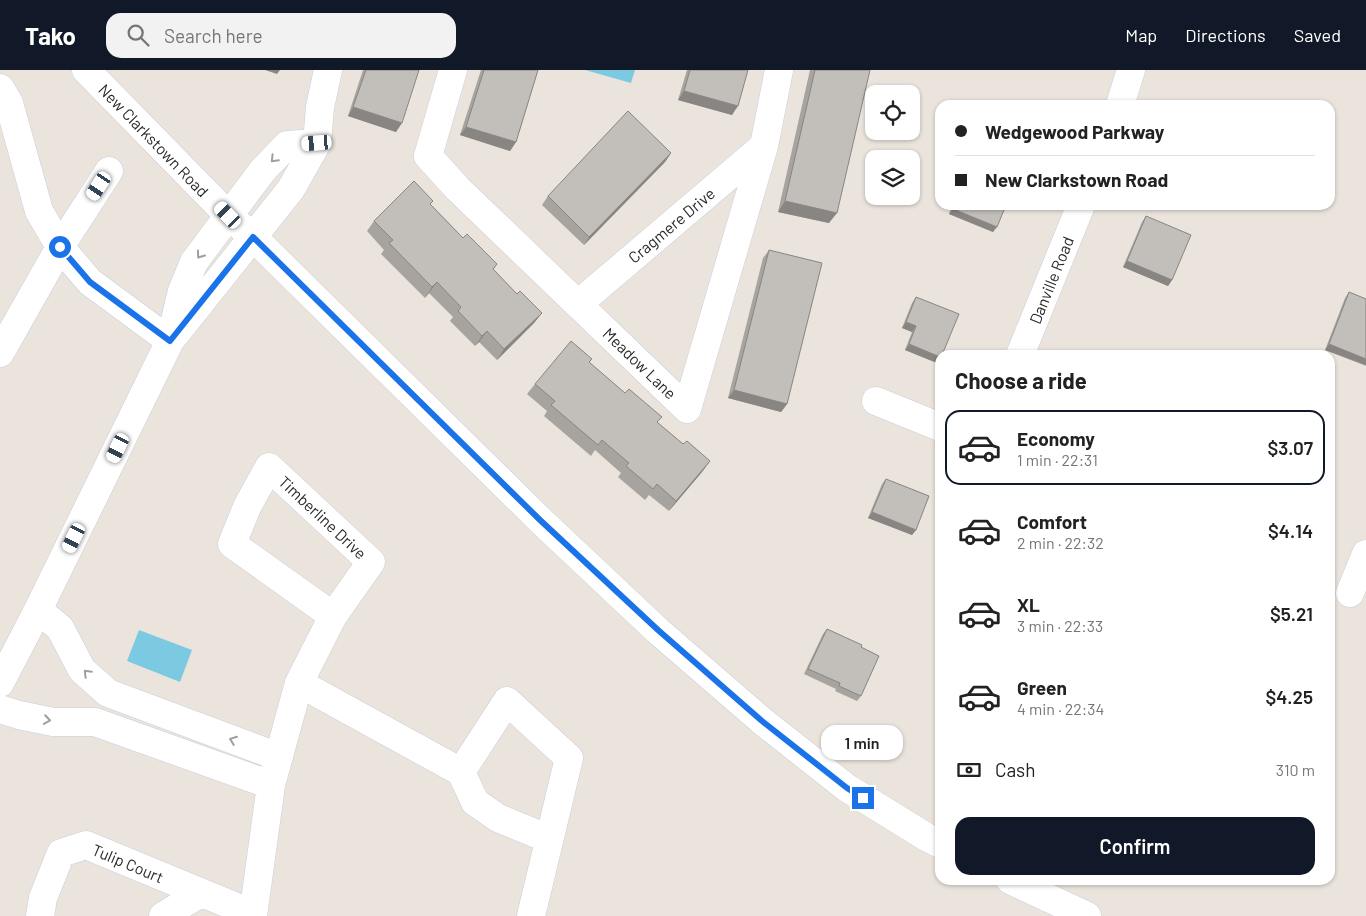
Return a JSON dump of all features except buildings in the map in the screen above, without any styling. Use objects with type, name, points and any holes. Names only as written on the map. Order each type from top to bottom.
[{"type":"street","name":"New Clarkstown Road","points":[[86,70],[228,215],[253,237],[540,520],[658,630],[762,721],[847,788],[935,842]]},
{"type":"street","points":[[0,683],[38,610],[170,341],[291,189],[317,143],[320,107],[328,70]]},
{"type":"street","name":"Meadow Lane","points":[[452,70],[428,156],[458,189],[687,409],[764,146],[779,70]]},
{"type":"street","points":[[1122,100],[1131,70]]},
{"type":"street","points":[[0,88],[9,103],[38,211],[60,247],[90,282],[170,341]]},
{"type":"street","points":[[170,341],[182,291],[194,262],[228,215],[263,170],[287,145],[317,143]]},
{"type":"street","name":"Cragmere Drive","points":[[578,304],[764,146]]},
{"type":"street","points":[[0,353],[60,247],[109,171]]},
{"type":"street","name":"Danville Road","points":[[1022,350],[1079,210]]},
{"type":"street","points":[[876,401],[935,425]]},
{"type":"street","name":"Timberline Drive","points":[[253,915],[271,785],[299,682],[333,616],[371,562],[269,467],[247,508],[232,544],[333,616]]},
{"type":"street","points":[[1349,593],[1366,554]]},
{"type":"street","points":[[38,610],[60,628],[82,670],[108,693],[278,757]]},
{"type":"street","points":[[299,682],[461,772],[475,802],[498,818],[550,839]]},
{"type":"street","points":[[461,772],[508,701],[569,758],[531,916]]},
{"type":"street","points":[[0,709],[53,722],[95,722],[271,785]]},
{"type":"street","name":"Tulip Court","points":[[40,916],[43,898],[61,853],[86,845],[253,915]]},
{"type":"street","points":[[1021,885],[1087,916]]},
{"type":"street","points":[[164,916],[201,893]]},
{"type":"water","points":[[585,70],[635,70],[631,83]]},
{"type":"water","points":[[139,630],[192,650],[180,682],[127,661]]},
{"type":"route","points":[[60,247],[90,282],[170,341],[253,237],[540,520],[658,630],[762,721],[847,788],[863,798]]}]
